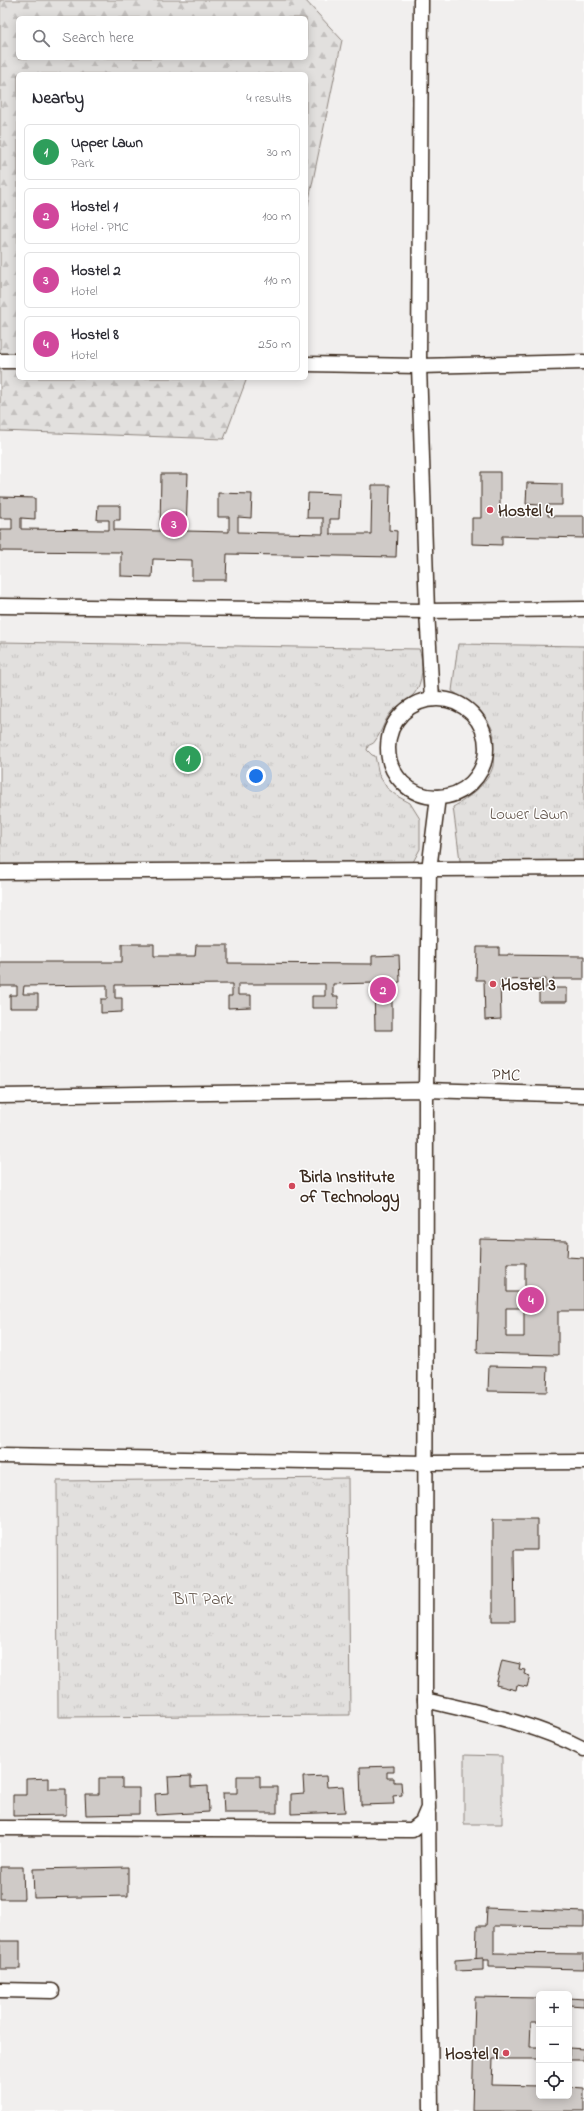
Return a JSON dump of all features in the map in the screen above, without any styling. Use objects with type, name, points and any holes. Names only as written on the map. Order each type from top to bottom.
[{"type":"street","points":[[421,0],[419,366],[427,611],[432,699]]},
{"type":"street","points":[[0,361],[16,362]]},
{"type":"street","points":[[308,364],[419,366],[584,362]]},
{"type":"street","points":[[0,606],[427,611],[584,609]]},
{"type":"street","points":[[432,699],[455,702],[471,712],[482,728],[486,747],[483,766],[472,782],[457,793],[438,797],[419,794],[403,784],[392,768],[388,749],[391,730],[401,714],[417,703],[432,699]]},
{"type":"street","points":[[431,2111],[428,1808],[425,1700],[426,1090],[428,870],[438,797]]},
{"type":"street","points":[[0,872],[584,868]]},
{"type":"street","name":"PMC","points":[[0,1096],[426,1090],[584,1095]]},
{"type":"street","points":[[0,1456],[426,1463],[584,1462]]},
{"type":"street","points":[[425,1700],[512,1720],[558,1736],[584,1749]]},
{"type":"street","points":[[0,1828],[412,1830],[422,1822],[428,1808]]},
{"type":"street","points":[[0,1990],[52,1991]]},
{"type":"shaded area","name":"Birla Institute of Technology","points":[[0,0],[584,0],[584,2111],[0,2111]]},
{"type":"green space","points":[[0,0],[305,0],[342,40],[308,204],[308,72],[16,72],[16,380],[246,380],[224,439],[0,431]]},
{"type":"green space","points":[[0,642],[419,649],[422,660],[422,672],[417,690],[412,696],[392,711],[374,743],[368,746],[367,750],[375,756],[379,775],[387,788],[397,796],[410,803],[420,819],[420,849],[412,864],[0,870]]},
{"type":"green space","name":"Lower Lawn","points":[[458,644],[584,646],[584,869],[461,868],[453,807],[465,800],[477,790],[491,772],[493,766],[494,741],[493,732],[490,725],[482,713],[452,691]]},
{"type":"green space","name":"BIT Park","points":[[348,1478],[350,1715],[58,1717],[57,1481]]},
{"type":"green space","points":[[464,1755],[502,1756],[502,1824],[464,1824]]},
{"type":"building","name":"Hostel 4","points":[[481,472],[500,472],[500,515],[539,515],[539,505],[526,504],[527,483],[562,484],[562,505],[548,505],[548,516],[584,516],[584,538],[502,536],[502,545],[472,544],[472,518],[481,518]]},
{"type":"building","points":[[161,474],[188,474],[186,531],[229,532],[229,517],[218,517],[218,493],[252,494],[251,518],[238,517],[238,532],[323,534],[323,518],[307,518],[308,493],[340,494],[339,519],[330,519],[330,534],[371,534],[372,485],[390,485],[389,530],[397,531],[396,557],[227,554],[226,580],[192,580],[192,560],[153,559],[152,577],[121,576],[121,552],[0,551],[0,529],[12,529],[12,518],[0,518],[0,497],[35,498],[35,519],[21,518],[21,529],[109,530],[109,520],[97,520],[98,505],[120,505],[120,520],[114,520],[114,530],[160,531]]},
{"type":"building","points":[[122,944],[154,944],[154,956],[195,956],[196,945],[228,945],[228,963],[372,964],[372,956],[399,955],[400,982],[392,983],[392,1030],[375,1030],[374,983],[333,984],[333,996],[338,996],[338,1008],[312,1008],[312,996],[325,996],[325,984],[238,984],[238,995],[251,995],[251,1007],[228,1008],[228,996],[232,996],[232,984],[115,985],[115,998],[122,998],[122,1012],[101,1013],[101,999],[107,999],[107,985],[24,986],[23,994],[38,994],[38,1008],[10,1008],[10,995],[17,995],[17,986],[0,986],[0,962],[122,962]]},
{"type":"building","name":"Hostel 3","points":[[477,947],[499,947],[499,955],[584,956],[584,979],[553,979],[553,988],[567,988],[567,1002],[539,1002],[539,988],[546,988],[546,979],[500,980],[501,1019],[485,1020],[484,980],[476,980]]},
{"type":"building","points":[[480,1239],[568,1241],[567,1257],[584,1258],[584,1311],[558,1311],[558,1355],[477,1353]],"holes":[[[507,1263],[525,1263],[525,1292],[507,1292]],[[506,1308],[524,1308],[524,1337],[506,1337]]]},
{"type":"building","points":[[489,1366],[548,1367],[547,1392],[488,1391]]},
{"type":"building","points":[[493,1519],[537,1519],[537,1550],[514,1550],[515,1621],[493,1621]]},
{"type":"building","points":[[502,1660],[520,1664],[519,1669],[525,1670],[524,1674],[530,1676],[527,1687],[517,1685],[516,1690],[496,1685]]},
{"type":"building","points":[[394,1766],[394,1772],[387,1772],[387,1778],[394,1778],[394,1782],[401,1782],[402,1795],[393,1796],[394,1804],[361,1805],[360,1767]]},
{"type":"building","points":[[191,1776],[191,1787],[208,1786],[209,1812],[156,1815],[155,1794],[169,1793],[168,1777]]},
{"type":"building","points":[[237,1776],[260,1776],[260,1787],[277,1787],[277,1813],[224,1813],[223,1793],[237,1793]]},
{"type":"building","points":[[326,1776],[327,1787],[343,1786],[345,1812],[291,1814],[291,1794],[304,1793],[303,1777]]},
{"type":"building","points":[[49,1778],[49,1789],[66,1789],[66,1815],[13,1816],[13,1795],[26,1795],[26,1779]]},
{"type":"building","points":[[99,1778],[122,1778],[122,1788],[139,1788],[139,1814],[86,1815],[85,1794],[99,1794]]},
{"type":"building","points":[[0,1867],[23,1867],[24,1899],[0,1899]]},
{"type":"building","points":[[128,1867],[128,1896],[34,1898],[33,1869]]},
{"type":"building","points":[[487,1908],[584,1912],[584,1927],[494,1926],[494,1953],[584,1954],[584,1969],[489,1967],[489,1960],[476,1960],[477,1926],[486,1926]]},
{"type":"building","points":[[0,1941],[20,1941],[20,1969],[0,1969]]},
{"type":"building","points":[[483,1958],[483,1970],[455,1971],[455,1960]]},
{"type":"building","name":"Hostel 9","points":[[475,1997],[536,1998],[536,2022],[531,2022],[530,2047],[536,2047],[536,2059],[493,2059],[492,2085],[536,2086],[536,2099],[572,2099],[572,2087],[584,2088],[584,2111],[472,2111]]},
{"type":"building","points":[[572,1998],[584,1999],[584,2006],[572,2005]]},
{"type":"building","points":[[572,2048],[584,2049],[584,2060],[572,2060]]},
{"type":"place","name":"Hostel 4","points":[[490,510]]},
{"type":"place","name":"Hostel 2","points":[[174,524]]},
{"type":"place","name":"Upper Lawn","points":[[188,759]]},
{"type":"place","name":"Hostel 3","points":[[493,984]]},
{"type":"place","name":"Hostel 1","points":[[383,990]]},
{"type":"place","name":"Birla Institute of Technology","points":[[292,1186]]},
{"type":"place","name":"Hostel 8","points":[[531,1300]]},
{"type":"place","name":"Hostel 9","points":[[506,2053]]}]
